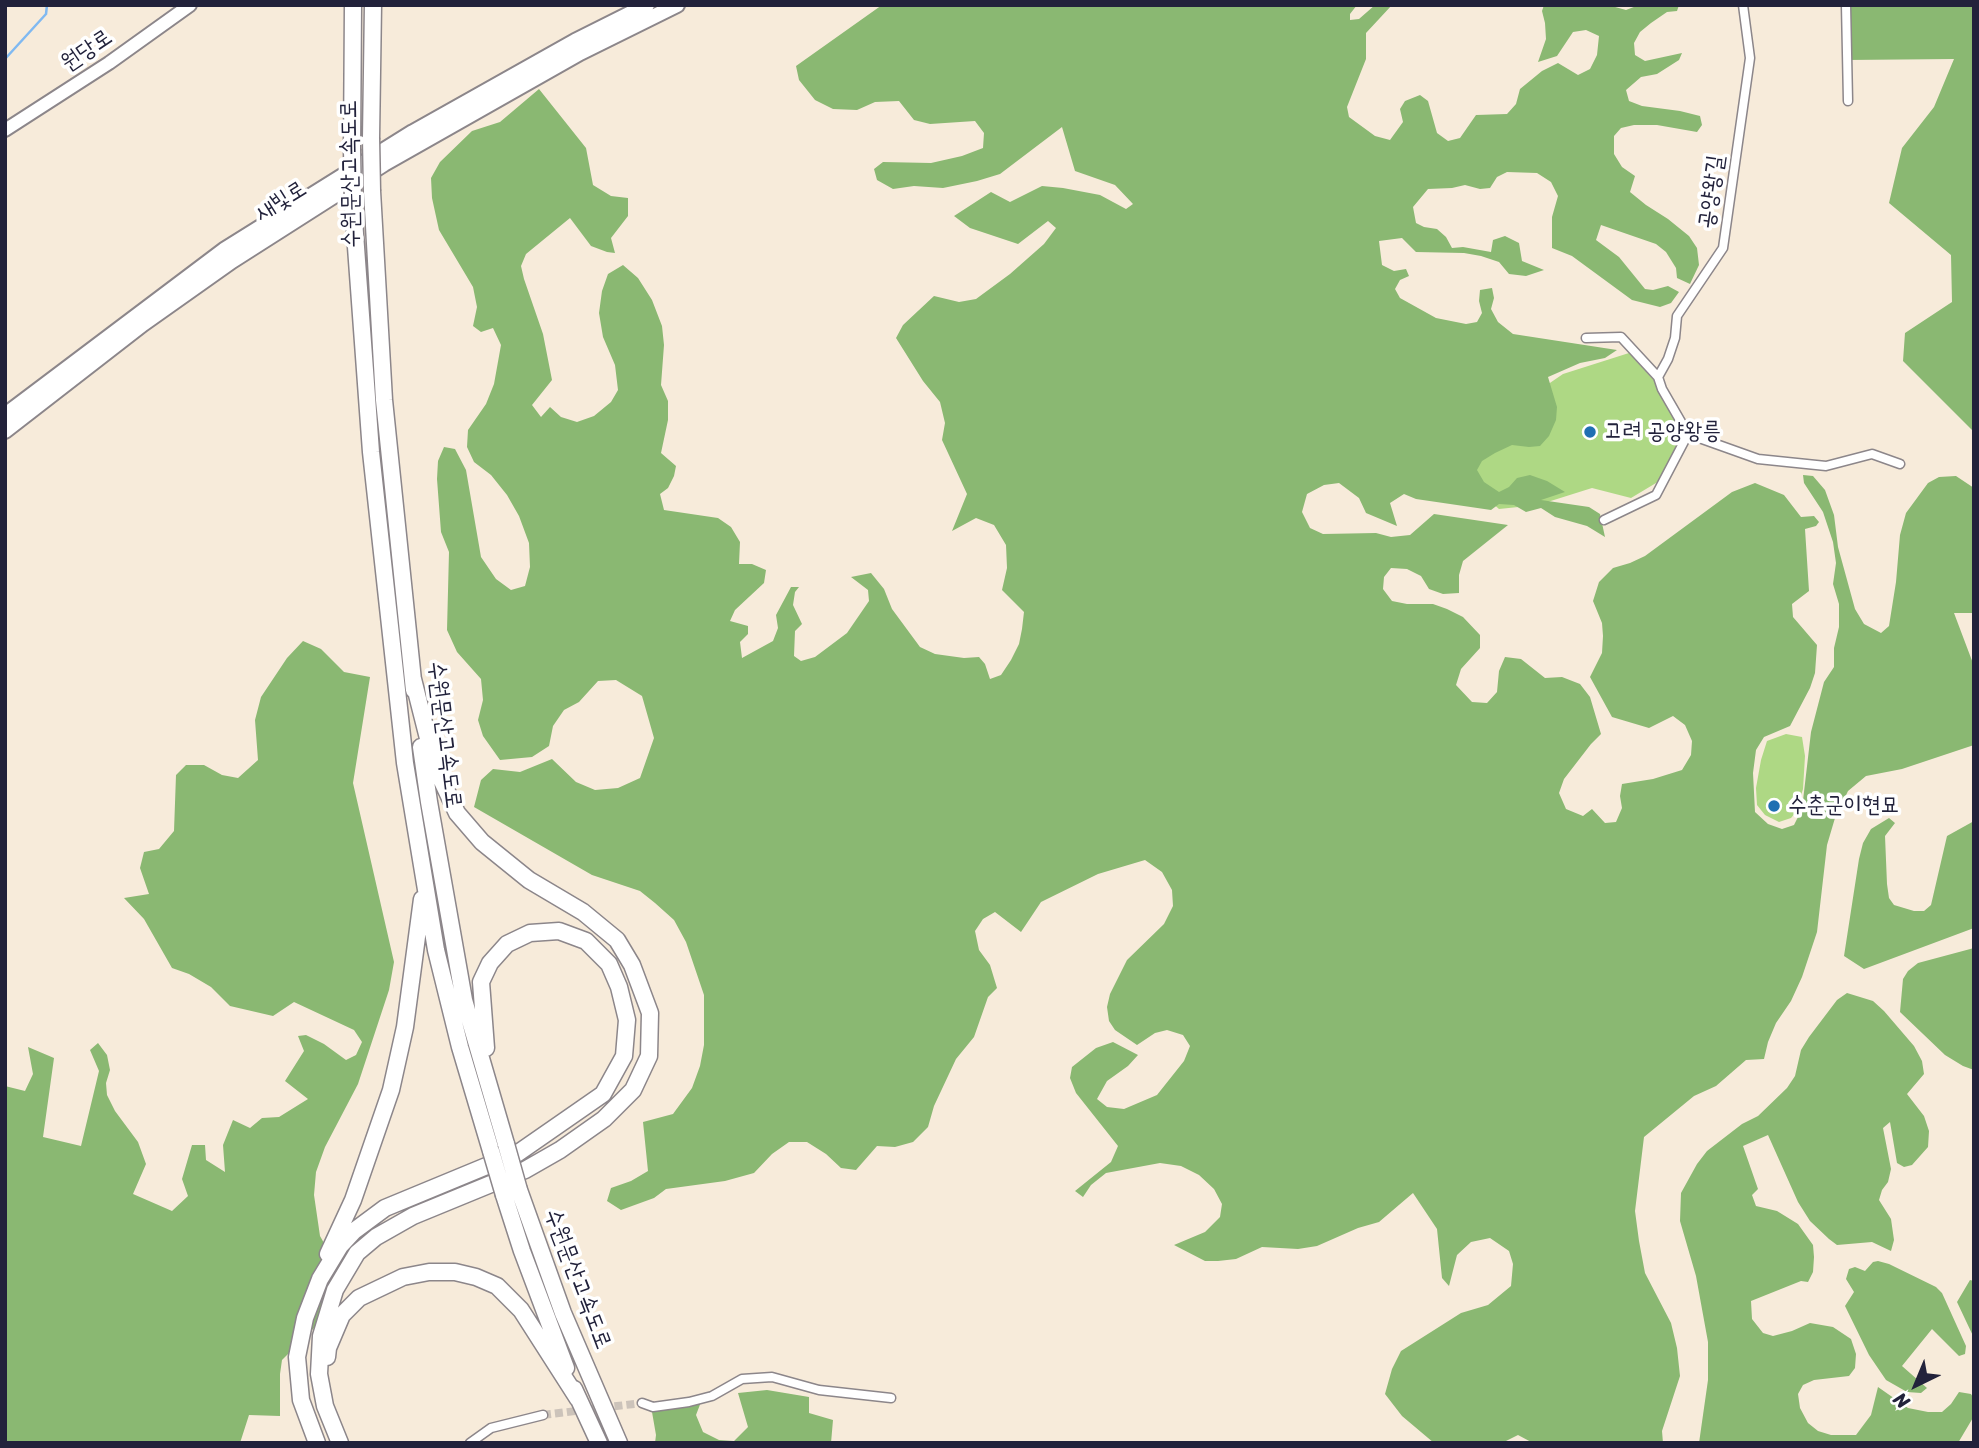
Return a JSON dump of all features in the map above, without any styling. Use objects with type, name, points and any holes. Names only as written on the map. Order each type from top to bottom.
[{"type":"highway","name":"수원문산고속도로","points":[[354,5],[353,206],[361,334],[376,506],[405,763],[424,886],[436,950],[460,1046],[498,1147],[512,1193],[619,1443]]},
{"type":"highway","name":"새빛로","points":[[5,415],[159,305],[232,261],[410,142],[647,5]]},
{"type":"highway","name":"새빛로","points":[[504,87],[677,5]]},
{"type":"highway","name":"수원문산고속도로","points":[[372,10],[372,191],[384,400],[413,679],[429,802],[464,1000],[490,1091],[498,1147]]},
{"type":"highway","name":"새빛로","points":[[5,431],[141,318]]},
{"type":"highway","points":[[340,1443],[325,1406],[318,1374],[321,1336],[335,1290],[357,1253],[376,1237],[414,1216],[524,1170],[560,1150],[604,1119],[633,1090],[649,1056],[650,1013],[632,965],[617,940],[583,912],[528,880],[482,842],[457,813],[435,766],[413,679]]},
{"type":"highway","points":[[317,1443],[301,1400],[297,1357],[304,1318],[332,1241],[353,1199],[391,1090],[405,1027],[424,886]]},
{"type":"highway","points":[[320,1279],[340,1246],[354,1231],[385,1208],[519,1153],[603,1094],[624,1056],[627,1020],[619,987],[609,964],[586,941],[558,932],[530,933],[507,944],[490,963],[481,982],[490,1091]]},
{"type":"highway","name":"수원문산고속도로","points":[[512,1193],[522,1251],[578,1399],[599,1443]]},
{"type":"highway","points":[[322,1391],[328,1348],[342,1315],[359,1298],[403,1277],[429,1272],[455,1272],[497,1286],[521,1310],[578,1399]]},
{"type":"main road","name":"원당로","points":[[5,130],[108,63],[190,5]]},
{"type":"street","name":"공양왕길","points":[[1658,377],[1675,338],[1677,316],[1723,248],[1750,58],[1742,5]]},
{"type":"street","points":[[1846,5],[1848,101]]},
{"type":"street","points":[[1586,338],[1622,337],[1658,377],[1673,410],[1688,433],[1758,459],[1826,466],[1872,454],[1900,464]]},
{"type":"street","points":[[1604,520],[1656,495],[1688,433]]},
{"type":"street","points":[[642,1403],[653,1407],[689,1402],[712,1396],[742,1379],[772,1377],[819,1390],[891,1398]]},
{"type":"street","points":[[470,1443],[491,1428],[543,1415]]},
{"type":"green space","points":[[882,5],[1357,5],[1350,14],[1350,20],[1359,19],[1375,5],[1392,5],[1366,33],[1366,59],[1347,107],[1349,117],[1375,136],[1390,140],[1403,122],[1400,109],[1405,101],[1420,95],[1428,101],[1437,133],[1448,141],[1460,138],[1476,115],[1507,114],[1516,104],[1520,89],[1542,71],[1558,63],[1578,75],[1590,69],[1597,55],[1599,36],[1586,30],[1573,32],[1557,56],[1538,62],[1546,39],[1542,11],[1544,5],[1608,5],[1626,10],[1639,5],[1679,5],[1677,11],[1667,12],[1640,32],[1634,43],[1635,55],[1645,61],[1682,53],[1679,60],[1657,74],[1641,77],[1626,90],[1629,101],[1642,106],[1700,116],[1702,125],[1697,132],[1657,125],[1621,128],[1614,136],[1614,154],[1622,167],[1635,176],[1630,192],[1689,236],[1697,248],[1699,265],[1690,284],[1677,278],[1676,268],[1666,252],[1656,244],[1601,225],[1596,240],[1619,257],[1645,289],[1668,286],[1679,292],[1671,303],[1660,307],[1632,300],[1572,256],[1552,248],[1552,217],[1558,196],[1551,182],[1537,173],[1507,172],[1497,177],[1490,188],[1480,189],[1465,185],[1428,189],[1413,207],[1416,223],[1437,229],[1446,237],[1452,248],[1463,247],[1491,252],[1493,240],[1505,236],[1519,243],[1522,261],[1544,270],[1526,276],[1509,274],[1499,262],[1481,256],[1416,252],[1402,238],[1379,241],[1382,265],[1394,271],[1406,269],[1409,276],[1400,280],[1395,289],[1400,298],[1436,318],[1466,324],[1477,322],[1482,313],[1480,290],[1492,288],[1494,298],[1491,309],[1498,322],[1513,334],[1617,350],[1605,358],[1580,363],[1548,377],[1557,407],[1556,420],[1549,436],[1540,446],[1512,445],[1495,453],[1482,461],[1477,470],[1484,482],[1499,492],[1509,487],[1517,478],[1530,475],[1547,481],[1565,492],[1541,500],[1589,507],[1600,514],[1605,537],[1587,526],[1555,517],[1541,508],[1526,512],[1514,505],[1499,504],[1491,510],[1416,499],[1404,494],[1390,503],[1397,526],[1366,513],[1359,498],[1339,483],[1324,485],[1307,494],[1302,512],[1310,528],[1323,534],[1376,533],[1391,537],[1410,535],[1434,514],[1508,525],[1463,561],[1459,575],[1459,593],[1443,594],[1429,589],[1421,576],[1407,569],[1391,568],[1384,577],[1383,589],[1392,601],[1433,604],[1447,609],[1463,617],[1480,635],[1480,648],[1461,669],[1456,685],[1472,702],[1487,703],[1497,692],[1499,671],[1505,657],[1521,659],[1545,678],[1562,677],[1580,684],[1590,697],[1601,734],[1564,779],[1559,793],[1566,809],[1583,816],[1592,809],[1605,823],[1616,822],[1622,808],[1622,784],[1653,779],[1682,770],[1691,755],[1692,741],[1685,725],[1673,716],[1649,728],[1612,717],[1590,677],[1602,653],[1603,636],[1602,623],[1593,601],[1599,582],[1613,568],[1645,556],[1732,492],[1755,483],[1784,495],[1801,517],[1814,516],[1819,522],[1816,526],[1805,529],[1809,591],[1792,604],[1793,617],[1817,645],[1815,673],[1790,726],[1764,737],[1756,750],[1753,773],[1755,812],[1768,824],[1782,829],[1794,825],[1802,809],[1811,732],[1824,682],[1834,667],[1834,648],[1839,627],[1839,604],[1833,584],[1836,563],[1833,542],[1823,512],[1804,483],[1803,475],[1813,476],[1825,490],[1834,515],[1838,547],[1855,609],[1864,624],[1881,633],[1889,626],[1900,535],[1906,513],[1928,483],[1939,477],[1956,476],[1974,488],[1974,613],[1954,613],[1974,666],[1974,745],[1902,769],[1866,776],[1848,791],[1835,818],[1827,845],[1817,932],[1802,977],[1791,1001],[1776,1023],[1764,1059],[1746,1060],[1716,1086],[1694,1096],[1644,1137],[1635,1211],[1639,1241],[1645,1273],[1671,1323],[1680,1376],[1662,1431],[1663,1443],[1533,1443],[1518,1435],[1502,1443],[1434,1443],[1402,1416],[1385,1394],[1392,1369],[1401,1351],[1461,1313],[1488,1305],[1511,1286],[1513,1264],[1509,1251],[1490,1238],[1471,1242],[1457,1255],[1449,1286],[1442,1278],[1437,1229],[1413,1193],[1379,1222],[1317,1246],[1298,1249],[1262,1247],[1236,1259],[1205,1261],[1174,1245],[1205,1232],[1220,1217],[1222,1204],[1214,1189],[1199,1175],[1181,1166],[1160,1163],[1106,1173],[1091,1185],[1083,1197],[1075,1191],[1111,1162],[1118,1146],[1076,1093],[1070,1078],[1072,1067],[1096,1048],[1113,1042],[1138,1055],[1107,1081],[1097,1099],[1107,1107],[1124,1109],[1157,1095],[1184,1061],[1190,1046],[1183,1035],[1167,1030],[1155,1033],[1137,1045],[1115,1030],[1109,1021],[1107,1007],[1110,994],[1127,960],[1164,924],[1173,906],[1172,890],[1162,872],[1145,860],[1098,874],[1041,902],[1021,932],[995,912],[983,919],[975,931],[979,950],[990,965],[997,988],[988,997],[974,1037],[956,1059],[934,1106],[928,1127],[913,1142],[895,1147],[877,1146],[856,1170],[841,1168],[807,1142],[789,1142],[772,1154],[754,1173],[725,1181],[666,1189],[654,1198],[621,1210],[607,1201],[611,1188],[648,1171],[643,1122],[673,1114],[692,1088],[704,1045],[704,995],[686,942],[674,920],[655,903],[640,891],[592,875],[474,807],[481,780],[493,769],[520,772],[552,759],[576,782],[595,790],[618,788],[640,778],[654,738],[642,696],[616,680],[598,681],[579,702],[564,710],[553,726],[549,746],[532,757],[500,760],[483,736],[478,720],[483,700],[481,679],[457,652],[447,630],[449,552],[441,532],[437,479],[438,461],[444,447],[455,449],[466,470],[481,557],[496,579],[511,590],[525,586],[530,567],[529,543],[519,516],[507,495],[491,475],[474,462],[467,447],[468,430],[486,404],[494,384],[501,345],[493,328],[481,332],[473,326],[477,307],[473,287],[439,230],[431,178],[440,162],[472,131],[500,122],[539,89],[586,148],[593,185],[611,196],[628,198],[628,216],[611,238],[615,253],[591,246],[570,218],[526,254],[521,266],[543,334],[552,380],[532,405],[541,417],[550,407],[561,417],[577,422],[594,416],[611,402],[618,390],[615,365],[603,337],[599,313],[608,274],[623,265],[638,278],[652,300],[662,326],[664,345],[661,385],[668,401],[668,420],[661,453],[676,466],[668,488],[660,494],[664,510],[718,518],[731,527],[740,542],[739,564],[752,564],[766,570],[764,583],[735,610],[730,621],[748,626],[748,634],[740,642],[742,658],[773,641],[778,628],[776,615],[791,587],[799,587],[795,592],[793,605],[802,624],[795,631],[794,656],[801,661],[815,657],[847,633],[869,601],[868,590],[851,577],[871,573],[884,589],[892,609],[920,647],[935,654],[979,657],[985,664],[990,679],[1001,675],[1019,644],[1024,612],[1002,590],[1007,568],[1006,545],[994,525],[976,518],[952,531],[967,494],[942,440],[945,423],[940,402],[923,381],[896,338],[903,325],[934,296],[959,302],[976,299],[1044,244],[1056,228],[1048,221],[1018,244],[970,228],[954,216],[991,192],[1010,202],[1042,186],[1100,195],[1126,209],[1133,204],[1115,185],[1075,171],[1062,127],[1000,174],[977,181],[943,188],[914,186],[893,189],[877,180],[874,169],[883,162],[931,163],[962,156],[983,148],[984,133],[975,121],[930,124],[914,120],[899,101],[875,102],[857,110],[833,109],[815,100],[799,80],[796,66]]},
{"type":"green space","points":[[1841,5],[1974,5],[1974,432],[1903,361],[1905,333],[1952,302],[1951,255],[1889,203],[1902,148],[1934,107],[1954,59],[1846,60]]},
{"type":"green space","points":[[1629,353],[1662,389],[1683,431],[1661,480],[1631,498],[1592,488],[1538,505],[1499,509],[1467,481],[1506,413],[1563,374]]},
{"type":"green space","points":[[303,641],[321,649],[344,672],[370,677],[353,783],[394,962],[389,990],[358,1084],[325,1147],[316,1172],[314,1195],[320,1236],[338,1268],[324,1289],[325,1302],[318,1324],[282,1360],[280,1416],[249,1415],[240,1443],[5,1443],[5,1086],[25,1091],[33,1074],[28,1047],[54,1058],[43,1137],[81,1146],[99,1071],[90,1050],[98,1043],[107,1055],[110,1070],[106,1083],[107,1095],[115,1111],[138,1142],[146,1164],[133,1194],[172,1211],[188,1196],[182,1179],[192,1145],[205,1145],[206,1160],[225,1172],[223,1145],[233,1120],[250,1128],[262,1118],[279,1117],[308,1099],[285,1081],[304,1051],[298,1036],[306,1035],[324,1044],[346,1060],[356,1055],[362,1042],[354,1030],[294,1002],[273,1016],[230,1006],[211,987],[172,968],[144,919],[124,898],[149,894],[140,868],[144,852],[159,849],[174,831],[176,775],[186,765],[204,765],[222,775],[238,778],[258,760],[255,720],[261,697],[287,658]]},
{"type":"green space","points":[[1786,734],[1802,737],[1805,756],[1803,789],[1796,812],[1791,818],[1779,822],[1765,815],[1757,805],[1756,788],[1767,741]]},
{"type":"green space","points":[[1889,818],[1895,823],[1885,836],[1889,898],[1894,905],[1914,911],[1924,911],[1931,905],[1947,836],[1974,821],[1974,928],[1864,969],[1844,956],[1859,859],[1863,843],[1871,829]]},
{"type":"green space","points":[[1974,948],[1974,1070],[1945,1055],[1900,1012],[1903,979],[1908,971],[1918,963]]},
{"type":"green space","points":[[1847,993],[1873,1001],[1914,1046],[1922,1061],[1924,1074],[1907,1094],[1924,1116],[1929,1131],[1928,1147],[1912,1165],[1904,1167],[1897,1163],[1890,1122],[1883,1128],[1891,1169],[1879,1200],[1891,1219],[1894,1240],[1891,1251],[1872,1242],[1837,1245],[1810,1221],[1798,1202],[1768,1135],[1743,1146],[1758,1189],[1752,1195],[1756,1206],[1777,1211],[1798,1224],[1813,1245],[1814,1257],[1813,1272],[1808,1282],[1801,1281],[1751,1301],[1752,1319],[1763,1333],[1773,1336],[1810,1323],[1833,1327],[1851,1339],[1856,1354],[1855,1368],[1849,1376],[1814,1380],[1803,1385],[1798,1394],[1800,1408],[1808,1423],[1818,1431],[1831,1435],[1856,1435],[1871,1415],[1878,1387],[1908,1408],[1928,1412],[1942,1412],[1959,1392],[1971,1394],[1974,1399],[1974,1416],[1958,1443],[1699,1443],[1708,1380],[1708,1342],[1696,1276],[1680,1221],[1681,1193],[1707,1151],[1742,1124],[1758,1116],[1787,1088],[1795,1076],[1801,1050],[1809,1037],[1837,1000]]},
{"type":"green space","points":[[1878,1261],[1936,1287],[1942,1293],[1966,1346],[1965,1354],[1959,1356],[1932,1329],[1902,1366],[1927,1388],[1921,1393],[1907,1392],[1886,1380],[1869,1355],[1845,1306],[1854,1292],[1846,1279],[1849,1269],[1855,1267],[1865,1271],[1873,1262]]},
{"type":"green space","points":[[1970,1280],[1974,1281],[1974,1338],[1957,1302]]},
{"type":"green space","points":[[767,1390],[809,1397],[809,1413],[833,1420],[831,1443],[655,1443],[652,1412],[701,1402],[696,1415],[703,1432],[719,1440],[734,1441],[748,1427],[738,1393]]},
{"type":"waterway","points":[[5,59],[46,14],[47,5]]},
{"type":"tunnel","points":[[543,1415],[642,1403]]},
{"type":"place","name":"고려 공양왕릉","points":[[1590,432]]},
{"type":"place","name":"수춘군이현묘","points":[[1774,806]]}]
